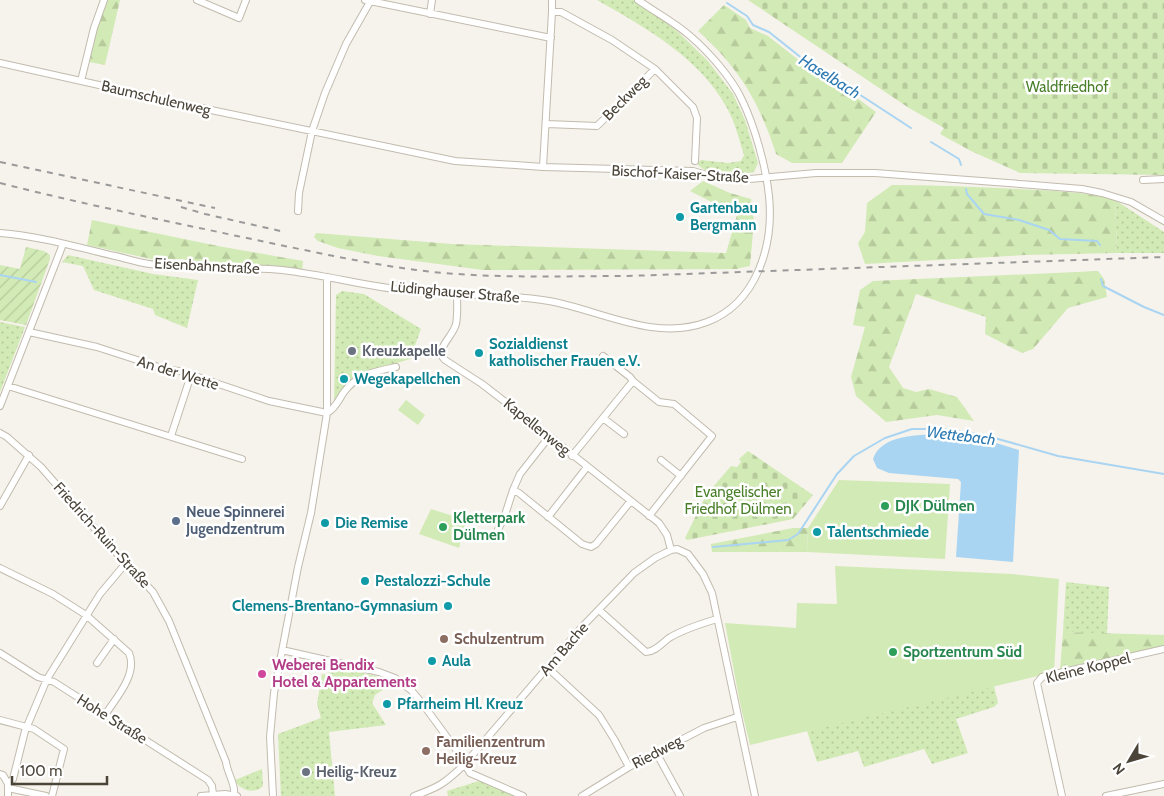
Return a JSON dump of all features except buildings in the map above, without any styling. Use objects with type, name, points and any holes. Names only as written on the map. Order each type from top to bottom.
[{"type":"street","points":[[82,81],[94,28],[104,0]]},
{"type":"street","points":[[197,0],[239,18],[246,0]]},
{"type":"street","points":[[430,14],[432,0]]},
{"type":"street","points":[[543,167],[547,124],[552,0]]},
{"type":"street","name":"Lüdinghauser Straße","points":[[327,278],[409,290],[504,296],[548,301],[628,322],[662,328],[682,327],[709,321],[723,314],[747,291],[762,266],[767,244],[771,216],[767,177],[757,140],[742,99],[720,67],[689,35],[638,0]]},
{"type":"street","points":[[298,211],[312,131],[325,93],[346,44],[369,1],[551,38]]},
{"type":"street","points":[[552,12],[561,12],[585,24],[654,69]]},
{"type":"street","name":"Baumschulenweg","points":[[0,63],[312,131]]},
{"type":"street","name":"Beckweg","points":[[547,124],[598,126],[654,69],[696,110],[695,161]]},
{"type":"street","name":"Bischof-Kaiser-Straße","points":[[312,131],[455,161],[543,167],[692,171],[718,178],[738,180],[816,172],[875,173],[1082,189],[1131,202],[1164,221]]},
{"type":"street","points":[[1142,180],[1164,179]]},
{"type":"street","name":"Eisenbahnstraße","points":[[0,233],[63,244],[157,266],[234,266],[282,270],[327,278]]},
{"type":"street","points":[[0,406],[63,244]]},
{"type":"street","points":[[273,796],[270,732],[274,693],[298,567],[311,513],[327,412],[327,278]]},
{"type":"street","name":"Kapellenweg","points":[[457,294],[456,323],[440,354],[445,360],[482,384],[659,523],[674,550],[688,554],[703,574],[712,593],[755,796]]},
{"type":"street","name":"An der Wette","points":[[29,332],[97,347],[168,370],[180,371],[269,401],[327,412]]},
{"type":"street","points":[[603,356],[659,402],[674,404],[712,436],[649,516]]},
{"type":"street","points":[[327,412],[332,410],[345,390],[356,379],[366,374],[396,367]]},
{"type":"street","points":[[171,436],[190,375]]},
{"type":"street","points":[[572,456],[633,381]]},
{"type":"street","points":[[8,386],[242,459]]},
{"type":"street","points":[[603,418],[624,434]]},
{"type":"street","name":"Friedrich-Ruin-Straße","points":[[0,433],[29,455],[50,476],[109,545],[150,587],[169,621],[226,762],[226,768],[236,795]]},
{"type":"street","points":[[494,538],[505,516],[520,474],[549,437]]},
{"type":"street","points":[[0,506],[29,455]]},
{"type":"street","points":[[661,460],[681,476]]},
{"type":"street","points":[[548,517],[587,467]]},
{"type":"street","points":[[513,490],[582,544],[591,548],[630,502]]},
{"type":"street","name":"Am Bache","points":[[414,796],[437,788],[447,782],[581,628],[634,573],[654,558],[674,550]]},
{"type":"street","points":[[8,786],[14,779],[27,726],[48,679],[86,614],[110,580],[126,563]]},
{"type":"street","points":[[0,568],[53,594],[86,614],[129,654],[131,668],[129,677],[106,715]]},
{"type":"street","points":[[599,610],[646,652],[651,652],[669,638],[692,627],[717,619]]},
{"type":"street","points":[[98,663],[114,638]]},
{"type":"street","name":"Kleine Koppel","points":[[1062,796],[1037,683],[1042,676],[1164,649]]},
{"type":"street","points":[[282,650],[387,674],[403,684],[422,703],[455,748],[470,774],[523,796]]},
{"type":"street","name":"Hohe Straße","points":[[0,653],[38,677],[48,679],[208,780],[212,786],[213,794]]},
{"type":"street","points":[[548,668],[599,715],[628,768]]},
{"type":"street","name":"Riedweg","points":[[582,796],[628,768],[704,728],[737,717]]},
{"type":"street","points":[[0,720],[27,726],[64,749],[52,796]]},
{"type":"street","points":[[657,754],[680,796]]},
{"type":"street","points":[[0,774],[3,774],[8,786],[8,796]]},
{"type":"street","points":[[1106,796],[1164,784]]},
{"type":"street","points":[[8,786],[46,796]]},
{"type":"street","points":[[201,796],[213,794],[236,795]]},
{"type":"green space","points":[[101,0],[120,0],[105,65],[84,61]]},
{"type":"green space","points":[[597,0],[634,0],[679,33],[708,61],[733,94],[745,120],[758,163],[754,172],[725,175],[711,172],[698,165],[698,162],[701,160],[728,163],[741,161],[744,155],[735,125],[727,108],[702,74],[670,45]]},
{"type":"green space","name":"Waldfriedhof","points":[[748,0],[1164,0],[1164,175],[1020,173],[971,151],[940,134],[944,128],[909,108]]},
{"type":"green space","points":[[724,5],[746,20],[750,28],[768,36],[828,83],[842,87],[876,112],[842,163],[792,163],[776,154],[755,102],[746,86],[725,58],[698,31]]},
{"type":"green space","points":[[703,181],[730,193],[751,199],[754,221],[750,266],[736,269],[483,270],[378,256],[338,248],[318,241],[314,237],[316,233],[452,244],[726,253],[737,215],[690,191]]},
{"type":"green space","points":[[892,185],[1055,191],[1079,193],[1115,200],[1117,253],[1026,255],[865,264],[858,243],[865,232],[867,203]]},
{"type":"green space","points":[[1115,200],[1164,232],[1164,253],[1117,253]]},
{"type":"green space","points":[[92,220],[303,261],[302,273],[186,265],[184,259],[156,260],[87,245]]},
{"type":"green space","points":[[26,247],[44,251],[50,255],[50,259],[26,325],[0,320],[0,265],[20,269]]},
{"type":"green space","points":[[68,255],[153,274],[198,280],[187,328],[155,315],[153,309],[94,290],[83,266],[62,262]]},
{"type":"green space","points":[[1098,271],[1104,279],[1107,297],[1068,308],[1033,349],[1022,353],[985,334],[986,317],[916,294],[889,367],[903,388],[916,392],[929,389],[957,397],[974,421],[937,415],[886,422],[856,396],[851,377],[865,327],[853,325],[860,290],[873,281]]},
{"type":"green space","points":[[342,291],[364,294],[421,329],[414,348],[414,358],[365,372],[334,403],[336,295]]},
{"type":"green space","points":[[0,322],[25,327],[0,392]]},
{"type":"green space","points":[[406,400],[425,415],[418,425],[398,410]]},
{"type":"green space","name":"Evangelischer Friedhof Dülmen","points":[[748,451],[813,495],[793,519],[687,540],[685,538],[706,495],[731,466],[737,467],[741,462],[739,459]]},
{"type":"green space","name":"DJK Dülmen","points":[[839,480],[950,484],[945,559],[807,552],[808,528]]},
{"type":"green space","name":"Kletterpark Dülmen","points":[[431,509],[466,520],[459,548],[419,534]]},
{"type":"green space","points":[[793,528],[808,528],[807,552],[712,552],[711,544]]},
{"type":"green space","name":"Sportzentrum Süd","points":[[835,566],[1012,574],[1059,579],[1054,672],[750,745],[725,623],[796,628],[797,603],[837,604]]},
{"type":"green space","points":[[1066,582],[1109,587],[1107,634],[1063,632]]},
{"type":"green space","points":[[1063,632],[1164,635],[1164,647],[1060,670]]},
{"type":"green space","points":[[334,666],[384,678],[393,683],[375,695],[372,703],[386,725],[329,732],[335,796],[281,796],[278,734],[321,718],[317,704],[322,674],[328,675]]},
{"type":"green space","points":[[994,686],[998,703],[994,707],[956,719],[968,753],[932,764],[924,749],[864,767],[858,751],[817,762],[807,731]]},
{"type":"green space","points":[[262,769],[263,786],[260,789],[252,791],[244,789],[235,780]]},
{"type":"green space","points":[[479,781],[516,796],[448,796],[447,791]]},
{"type":"water","points":[[942,434],[983,439],[1019,450],[1013,562],[956,557],[961,482],[958,479],[889,473],[877,468],[873,459],[877,451],[893,440],[913,436]]},
{"type":"waterway","name":"Haselbach","points":[[727,3],[747,16],[753,25],[769,32],[823,75],[845,85],[911,128]]},
{"type":"waterway","name":"Haselbach","points":[[931,142],[959,159],[961,165]]},
{"type":"waterway","name":"Haselbach","points":[[966,189],[967,194],[984,214],[1019,220],[1049,230],[1060,239],[1097,241],[1100,245]]},
{"type":"waterway","name":"Wettebach","points":[[0,275],[36,282]]},
{"type":"waterway","name":"Haselbach","points":[[1101,279],[1103,286],[1164,315]]},
{"type":"waterway","name":"Wettebach","points":[[713,547],[788,540],[798,534],[837,474],[854,456],[885,438],[912,429],[942,429],[984,435],[1058,456],[1164,474]]},
{"type":"railway","points":[[0,162],[215,208]]},
{"type":"railway","points":[[0,183],[118,211],[349,259],[416,270],[469,275],[628,276],[1164,257]]},
{"type":"railway","points":[[181,207],[285,232]]},
{"type":"place","name":"Gartenbau Bergmann","points":[[680,217]]},
{"type":"place","name":"Kreuzkapelle","points":[[352,351]]},
{"type":"place","name":"Sozialdienst katholischer Frauen e.V.","points":[[479,353]]},
{"type":"place","name":"Wegekapellchen","points":[[344,379]]},
{"type":"place","name":"DJK Dülmen","points":[[885,506]]},
{"type":"place","name":"Neue Spinnerei Jugendzentrum","points":[[176,521]]},
{"type":"place","name":"Die Remise","points":[[325,523]]},
{"type":"place","name":"Kletterpark Dülmen","points":[[443,527]]},
{"type":"place","name":"Talentschmiede","points":[[817,532]]},
{"type":"place","name":"Pestalozzi-Schule","points":[[365,581]]},
{"type":"place","name":"Clemens-Brentano-Gymnasium","points":[[448,606]]},
{"type":"place","name":"Schulzentrum","points":[[444,639]]},
{"type":"place","name":"Sportzentrum Süd","points":[[893,652]]},
{"type":"place","name":"Aula","points":[[432,661]]},
{"type":"place","name":"Weberei Bendix Hotel & Appartements","points":[[262,674]]},
{"type":"place","name":"Pfarrheim Hl. Kreuz","points":[[387,704]]},
{"type":"place","name":"Familienzentrum Heilig-Kreuz","points":[[426,751]]},
{"type":"place","name":"Heilig-Kreuz","points":[[306,772]]}]
